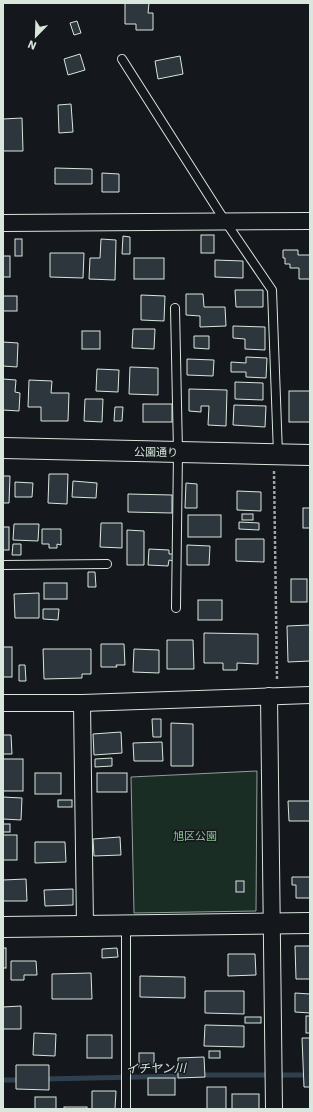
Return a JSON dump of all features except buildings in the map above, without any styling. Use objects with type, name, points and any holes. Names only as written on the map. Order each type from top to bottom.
[{"type":"street","points":[[3,223],[310,221]]},
{"type":"street","name":"公園通り","points":[[3,448],[178,452],[276,463],[310,455]]},
{"type":"street","points":[[3,703],[310,695]]},
{"type":"street","points":[[273,696],[272,924],[274,1109]]},
{"type":"street","points":[[82,702],[85,926]]},
{"type":"street","points":[[3,927],[310,923]]},
{"type":"lane","points":[[122,59],[225,221],[272,290],[276,463]]},
{"type":"lane","points":[[175,308],[178,452],[176,608]]},
{"type":"lane","points":[[3,565],[106,564]]},
{"type":"lane","points":[[126,925],[126,1109]]},
{"type":"path","points":[[273,696],[276,463]]},
{"type":"green space","name":"旭区公園","points":[[257,771],[256,911],[134,913],[131,777]]},
{"type":"waterway","name":"イチヤン川","points":[[198,1075],[310,1075]]},
{"type":"waterway","name":"イチヤン川","points":[[44,1079],[184,1076]]},
{"type":"waterway","name":"イチヤン川","points":[[3,1080],[22,1080]]}]
